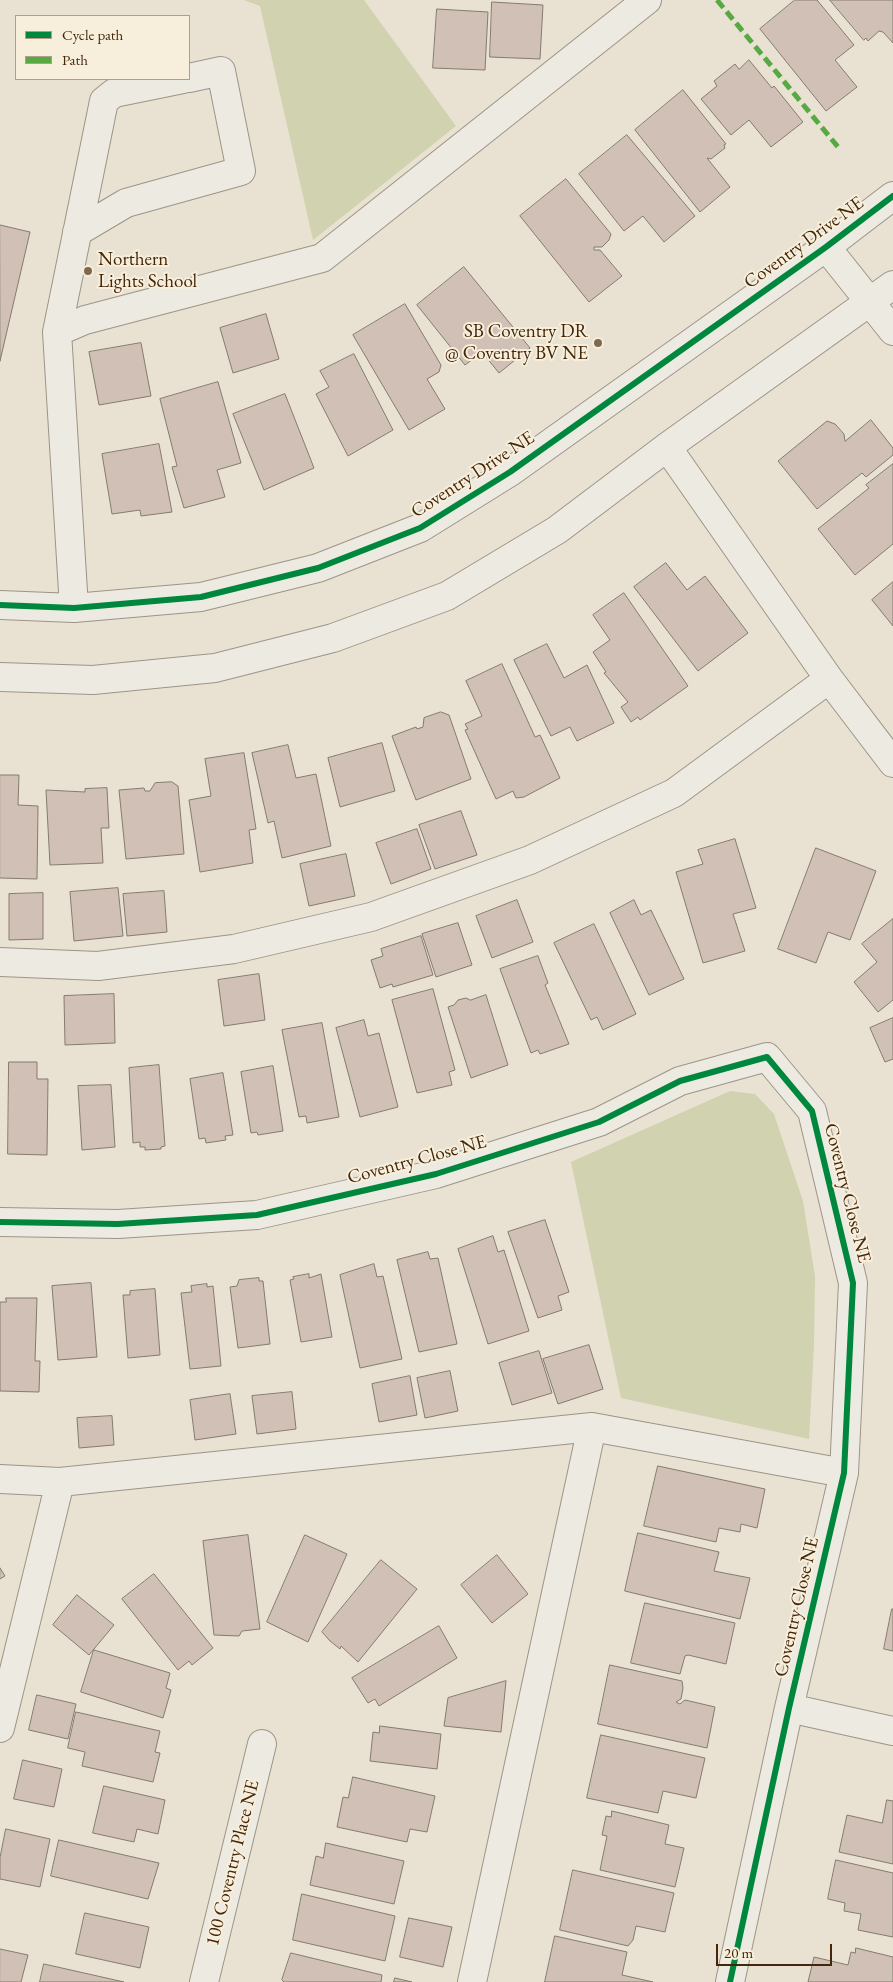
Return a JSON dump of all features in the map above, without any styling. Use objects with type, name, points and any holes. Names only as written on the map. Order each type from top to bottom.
[{"type":"street","points":[[57,332],[85,320],[322,258],[647,0]]},
{"type":"street","points":[[90,176],[90,197],[96,206],[110,207],[241,171],[221,71],[190,78]]},
{"type":"street","points":[[74,608],[57,332],[104,100],[114,93],[178,80]]},
{"type":"street","name":"Coventry Drive NE","points":[[0,605],[74,608],[201,596],[318,568],[420,528],[510,472],[826,247],[893,196]]},
{"type":"street","points":[[77,232],[126,203]]},
{"type":"street","points":[[826,247],[893,331]]},
{"type":"street","points":[[0,677],[94,680],[215,668],[333,638],[446,596],[556,530],[667,447],[893,285]]},
{"type":"street","points":[[667,447],[829,679],[893,763]]},
{"type":"street","points":[[0,962],[98,966],[234,949],[371,917],[530,860],[674,793],[829,679]]},
{"type":"street","name":"Coventry Close NE","points":[[0,1222],[118,1224],[257,1215],[436,1174],[599,1122],[680,1081],[767,1057],[812,1111],[853,1283],[844,1474],[789,1708],[730,1982]]},
{"type":"street","points":[[0,1479],[60,1482],[592,1427],[844,1474]]},
{"type":"street","points":[[472,1982],[592,1427]]},
{"type":"street","points":[[0,1728],[60,1482]]},
{"type":"street","points":[[789,1708],[893,1731]]},
{"type":"street","name":"100 Coventry Place NE","points":[[204,1982],[262,1744]]},
{"type":"green space","points":[[244,0],[364,0],[456,126],[313,240],[260,6]]},
{"type":"green space","points":[[730,1091],[755,1094],[774,1114],[803,1201],[815,1276],[814,1345],[809,1439],[621,1398],[571,1162]]},
{"type":"building","points":[[795,0],[817,0],[854,45],[835,60],[857,87],[826,111],[760,29]]},
{"type":"building","points":[[830,0],[893,0],[893,43],[883,32],[879,31],[868,41],[866,38],[864,40]]},
{"type":"building","points":[[492,2],[543,5],[540,59],[490,57]]},
{"type":"building","points":[[437,9],[488,12],[485,70],[433,68]]},
{"type":"building","points":[[749,60],[772,88],[774,86],[803,122],[771,147],[749,120],[731,135],[701,99],[717,86],[714,81],[735,64],[739,69]]},
{"type":"building","points":[[683,90],[726,144],[724,145],[725,148],[711,159],[707,158],[730,187],[700,212],[635,130]]},
{"type":"building","points":[[627,135],[695,216],[664,242],[643,216],[624,231],[579,174]]},
{"type":"building","points":[[566,179],[611,234],[609,240],[602,247],[594,247],[594,250],[600,250],[622,276],[589,302],[520,216]]},
{"type":"building","points":[[0,225],[30,232],[0,361]]},
{"type":"building","points":[[464,267],[530,348],[499,373],[482,352],[465,365],[417,305]]},
{"type":"building","points":[[405,304],[441,365],[439,372],[427,379],[445,409],[409,430],[353,335]]},
{"type":"building","points":[[266,314],[279,359],[233,373],[220,328]]},
{"type":"building","points":[[141,343],[151,396],[99,405],[89,352]]},
{"type":"building","points":[[354,354],[393,430],[348,456],[316,394],[329,387],[320,371]]},
{"type":"building","points":[[218,382],[241,463],[217,470],[225,497],[184,508],[172,467],[177,466],[160,399]]},
{"type":"building","points":[[285,394],[314,468],[264,490],[233,414]]},
{"type":"building","points":[[871,420],[893,448],[893,455],[866,477],[862,473],[817,509],[778,461],[827,421],[835,424],[844,434],[845,441]]},
{"type":"building","points":[[159,444],[172,512],[141,516],[140,510],[112,514],[102,454]]},
{"type":"building","points":[[893,464],[893,544],[855,575],[818,529],[869,488],[866,485]]},
{"type":"building","points":[[666,563],[687,590],[705,576],[748,633],[698,671],[634,587]]},
{"type":"building","points":[[893,582],[893,626],[872,600]]},
{"type":"building","points":[[624,593],[688,686],[640,720],[638,717],[631,722],[621,707],[628,702],[604,673],[606,672],[593,652],[610,640],[593,615]]},
{"type":"building","points":[[547,644],[564,678],[587,665],[614,723],[577,741],[570,727],[551,736],[514,660]]},
{"type":"building","points":[[502,664],[535,737],[540,735],[560,778],[524,797],[516,798],[513,791],[496,799],[465,730],[468,729],[465,724],[482,716],[466,681]]},
{"type":"building","points":[[441,712],[449,715],[471,779],[416,800],[392,736],[416,727],[417,729],[423,727],[424,718]]},
{"type":"building","points":[[382,743],[395,791],[340,807],[328,758]]},
{"type":"building","points":[[288,745],[296,778],[316,774],[331,846],[282,858],[274,821],[268,823],[252,753]]},
{"type":"building","points":[[244,753],[256,829],[249,830],[253,863],[200,872],[189,800],[211,796],[205,759]]},
{"type":"building","points":[[0,775],[19,775],[18,805],[38,806],[37,879],[0,878]]},
{"type":"building","points":[[172,782],[178,786],[184,854],[126,859],[119,790],[144,788],[145,791],[150,791],[155,783]]},
{"type":"building","points":[[107,788],[109,828],[101,828],[103,863],[50,865],[46,790],[85,792],[85,789]]},
{"type":"building","points":[[461,811],[477,855],[435,869],[419,825]]},
{"type":"building","points":[[417,829],[431,869],[391,884],[376,843]]},
{"type":"building","points":[[735,839],[756,908],[733,914],[745,951],[703,963],[676,872],[703,864],[698,850]]},
{"type":"building","points":[[816,848],[876,871],[850,940],[828,932],[816,963],[778,949]]},
{"type":"building","points":[[346,854],[355,896],[309,906],[300,864]]},
{"type":"building","points":[[118,888],[123,936],[74,941],[70,892]]},
{"type":"building","points":[[164,891],[167,932],[127,936],[123,894]]},
{"type":"building","points":[[43,893],[43,939],[9,940],[9,894]]},
{"type":"building","points":[[517,900],[533,942],[492,958],[476,916]]},
{"type":"building","points":[[634,900],[641,915],[651,910],[684,979],[649,995],[610,913]]},
{"type":"building","points":[[893,919],[893,1000],[878,1012],[854,982],[877,962],[862,944]]},
{"type":"building","points":[[458,923],[472,965],[436,977],[422,934]]},
{"type":"building","points":[[594,924],[636,1014],[603,1030],[597,1017],[591,1020],[554,943]]},
{"type":"building","points":[[421,936],[433,975],[393,987],[392,984],[380,988],[371,960],[383,956],[381,949]]},
{"type":"building","points":[[538,956],[548,983],[545,985],[569,1044],[540,1054],[538,1050],[531,1053],[500,969]]},
{"type":"building","points":[[259,974],[265,1020],[224,1026],[218,980]]},
{"type":"building","points":[[433,989],[455,1070],[449,1072],[452,1085],[417,1093],[392,1000]]},
{"type":"building","points":[[114,994],[115,1043],[65,1045],[64,996]]},
{"type":"building","points":[[486,995],[508,1065],[471,1078],[448,1007],[454,1005],[458,1000],[466,998],[470,1000]]},
{"type":"building","points":[[893,1018],[893,1059],[885,1062],[870,1028]]},
{"type":"building","points":[[364,1020],[368,1036],[379,1033],[398,1107],[360,1117],[336,1028]]},
{"type":"building","points":[[322,1023],[339,1117],[307,1123],[306,1116],[299,1117],[282,1030]]},
{"type":"building","points":[[9,1062],[37,1062],[37,1079],[48,1079],[47,1155],[8,1154]]},
{"type":"building","points":[[159,1065],[165,1146],[161,1147],[161,1149],[145,1150],[145,1147],[140,1147],[140,1142],[133,1143],[129,1068]]},
{"type":"building","points":[[273,1066],[283,1131],[258,1135],[257,1132],[251,1133],[241,1072]]},
{"type":"building","points":[[223,1073],[233,1135],[225,1136],[226,1140],[206,1143],[205,1138],[199,1139],[190,1079]]},
{"type":"building","points":[[111,1085],[115,1147],[82,1150],[78,1086]]},
{"type":"building","points":[[545,1220],[569,1292],[558,1296],[562,1310],[538,1318],[508,1232]]},
{"type":"building","points":[[493,1236],[498,1252],[504,1250],[529,1331],[488,1344],[458,1249]]},
{"type":"building","points":[[428,1252],[430,1259],[438,1258],[457,1344],[419,1352],[397,1260]]},
{"type":"building","points":[[374,1264],[377,1277],[383,1276],[402,1359],[360,1368],[340,1275]]},
{"type":"building","points":[[309,1274],[309,1278],[321,1274],[332,1337],[301,1342],[290,1280],[294,1279],[293,1277]]},
{"type":"building","points":[[259,1278],[259,1281],[263,1281],[270,1344],[238,1348],[230,1287],[237,1286],[239,1280]]},
{"type":"building","points":[[91,1283],[97,1357],[58,1360],[52,1286]]},
{"type":"building","points":[[207,1284],[207,1287],[213,1286],[221,1366],[190,1369],[181,1293],[192,1292],[191,1286]]},
{"type":"building","points":[[155,1289],[160,1355],[128,1358],[123,1295],[130,1295],[130,1291]]},
{"type":"building","points":[[6,1298],[37,1298],[35,1361],[40,1361],[39,1392],[0,1391],[0,1302],[6,1302]]},
{"type":"building","points":[[589,1345],[603,1389],[558,1404],[543,1359]]},
{"type":"building","points":[[539,1351],[552,1393],[512,1405],[499,1363]]},
{"type":"building","points":[[450,1371],[458,1411],[425,1418],[417,1378]]},
{"type":"building","points":[[410,1376],[417,1415],[379,1422],[372,1384]]},
{"type":"building","points":[[292,1392],[296,1429],[257,1434],[252,1396]]},
{"type":"building","points":[[230,1394],[236,1434],[195,1440],[190,1400]]},
{"type":"building","points":[[112,1416],[114,1445],[79,1448],[77,1418]]},
{"type":"building","points":[[658,1466],[765,1489],[757,1528],[741,1524],[740,1532],[719,1528],[716,1542],[644,1526]]},
{"type":"building","points":[[638,1533],[719,1552],[714,1571],[750,1578],[740,1619],[625,1591]]},
{"type":"building","points":[[248,1535],[260,1629],[242,1631],[239,1636],[214,1635],[203,1541]]},
{"type":"building","points":[[305,1535],[347,1554],[308,1642],[267,1622]]},
{"type":"building","points":[[497,1555],[528,1594],[492,1623],[461,1585]]},
{"type":"building","points":[[381,1560],[417,1589],[358,1662],[341,1646],[340,1649],[330,1641],[322,1632]]},
{"type":"building","points":[[0,1568],[5,1576],[0,1579]]},
{"type":"building","points":[[154,1574],[213,1648],[192,1665],[189,1661],[178,1670],[122,1599]]},
{"type":"building","points":[[77,1595],[114,1625],[89,1655],[53,1625]]},
{"type":"building","points":[[645,1603],[735,1623],[726,1664],[688,1655],[685,1656],[680,1674],[631,1663]]},
{"type":"building","points":[[893,1609],[893,1651],[884,1649]]},
{"type":"building","points":[[439,1626],[457,1658],[379,1706],[375,1699],[368,1703],[352,1678]]},
{"type":"building","points":[[94,1650],[170,1673],[166,1688],[171,1690],[163,1718],[81,1692]]},
{"type":"building","points":[[610,1665],[682,1681],[681,1699],[676,1702],[680,1704],[685,1700],[715,1707],[707,1748],[598,1724]]},
{"type":"building","points":[[506,1681],[501,1732],[444,1726],[448,1698]]},
{"type":"building","points":[[37,1695],[76,1704],[68,1739],[29,1730]]},
{"type":"building","points":[[76,1712],[160,1731],[155,1752],[160,1753],[153,1782],[82,1766],[85,1752],[68,1748]]},
{"type":"building","points":[[380,1726],[441,1734],[437,1769],[370,1761],[373,1732],[379,1733]]},
{"type":"building","points":[[601,1735],[705,1758],[696,1798],[663,1791],[658,1813],[587,1798]]},
{"type":"building","points":[[23,1760],[62,1769],[54,1807],[14,1799]]},
{"type":"building","points":[[353,1777],[435,1796],[427,1832],[410,1829],[407,1842],[337,1827],[343,1797],[348,1798]]},
{"type":"building","points":[[104,1786],[165,1800],[158,1834],[137,1829],[134,1842],[93,1833]]},
{"type":"building","points":[[887,1800],[893,1801],[893,1864],[839,1852],[847,1815],[882,1823]]},
{"type":"building","points":[[612,1811],[669,1825],[665,1844],[684,1848],[675,1887],[600,1870],[607,1836],[602,1835],[606,1816],[611,1817]]},
{"type":"building","points":[[6,1829],[50,1839],[40,1887],[0,1879],[0,1858]]},
{"type":"building","points":[[59,1840],[159,1863],[148,1899],[51,1876]]},
{"type":"building","points":[[326,1843],[404,1861],[394,1904],[310,1885],[316,1856],[323,1858]]},
{"type":"building","points":[[836,1860],[893,1873],[893,1937],[858,1930],[861,1914],[844,1911],[845,1903],[828,1899]]},
{"type":"building","points":[[573,1870],[674,1893],[665,1932],[636,1926],[633,1940],[628,1946],[560,1930]]},
{"type":"building","points":[[302,1894],[395,1916],[385,1961],[293,1940]]},
{"type":"building","points":[[85,1913],[149,1927],[140,1968],[76,1954]]},
{"type":"building","points":[[409,1918],[452,1927],[443,1967],[400,1957]]},
{"type":"building","points":[[555,1936],[627,1952],[622,1975],[653,1982],[545,1982]]},
{"type":"building","points":[[856,1948],[893,1957],[893,1982],[808,1982],[814,1957],[848,1965],[851,1952],[855,1953]]},
{"type":"building","points":[[0,1949],[28,1955],[21,1982],[0,1982]]},
{"type":"building","points":[[291,1953],[382,1975],[381,1982],[284,1982],[282,1980]]},
{"type":"building","points":[[44,1964],[124,1982],[40,1982]]},
{"type":"building","points":[[395,1978],[412,1982],[394,1982]]},
{"type":"marked path","points":[[717,0],[838,147]]},
{"type":"cycle path","points":[[0,605],[74,608],[201,597],[318,568],[420,528],[510,472],[826,247],[893,196]]},
{"type":"cycle path","points":[[0,1222],[118,1224],[257,1215],[436,1174],[599,1122],[680,1081],[767,1057],[812,1111],[853,1283],[844,1473],[789,1708],[730,1982]]},
{"type":"place","name":"Northern Lights School","points":[[88,271]]},
{"type":"place","name":"SB Coventry DR @ Coventry BV NE","points":[[598,343]]}]
